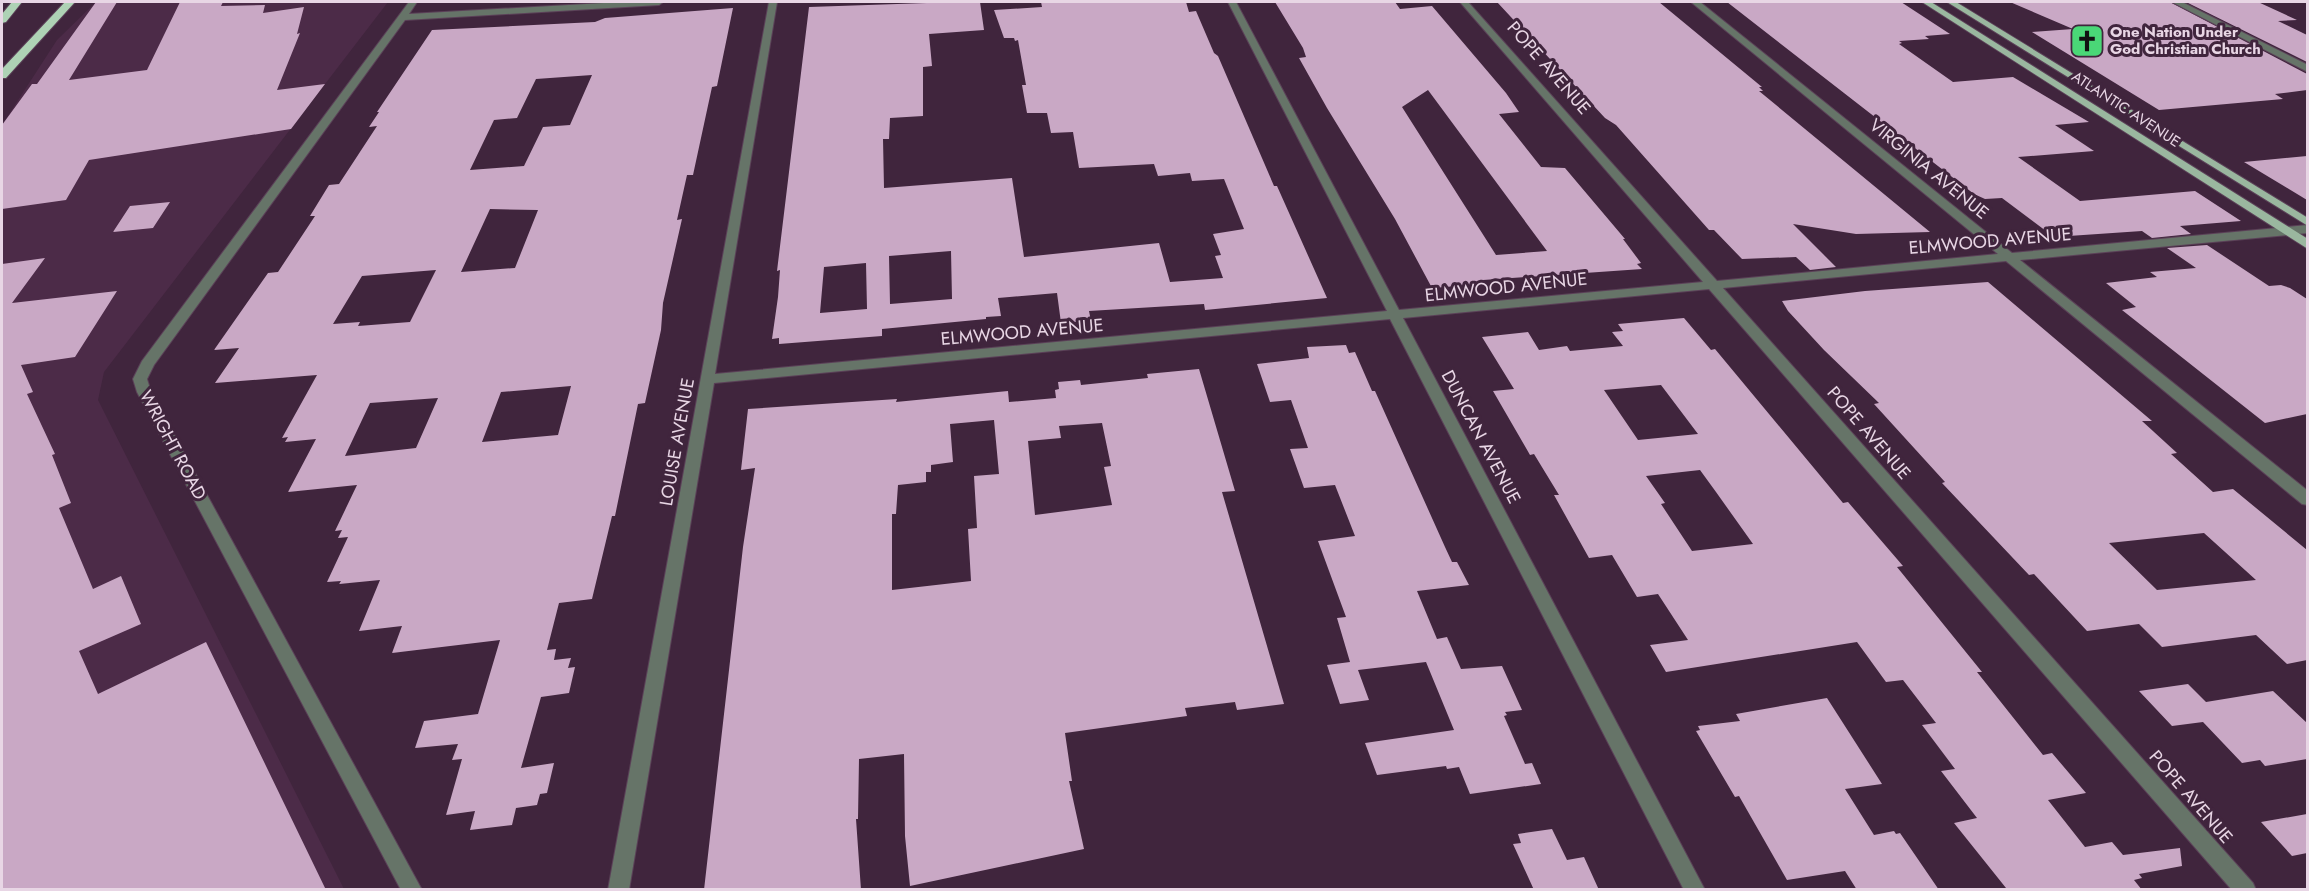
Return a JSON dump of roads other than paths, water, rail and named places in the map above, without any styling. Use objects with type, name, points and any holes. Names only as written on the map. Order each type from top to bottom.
[{"type":"highway","points":[[2,20],[17,2]]},
{"type":"highway","points":[[2,75],[70,2]]},
{"type":"main road","name":"ATLANTIC AVENUE","points":[[1926,2],[2307,245]]},
{"type":"main road","name":"ATLANTIC AVENUE","points":[[1951,2],[2307,223]]},
{"type":"street","name":"WRIGHT ROAD","points":[[412,890],[144,392],[140,379],[147,364],[413,2]]},
{"type":"street","points":[[402,17],[659,2]]},
{"type":"street","name":"LOUISE AVENUE","points":[[618,890],[773,2]]},
{"type":"street","name":"DUNCAN AVENUE","points":[[1232,2],[1695,890]]},
{"type":"street","name":"POPE AVENUE","points":[[1464,2],[2246,890]]},
{"type":"street","name":"VIRGINIA AVENUE","points":[[1695,2],[2307,500]]},
{"type":"street","points":[[2176,2],[2307,69]]},
{"type":"street","name":"ELMWOOD AVENUE","points":[[707,379],[2307,229]]},
{"type":"place","name":"One Nation Under God Christian Church","points":[[2087,41]]}]
